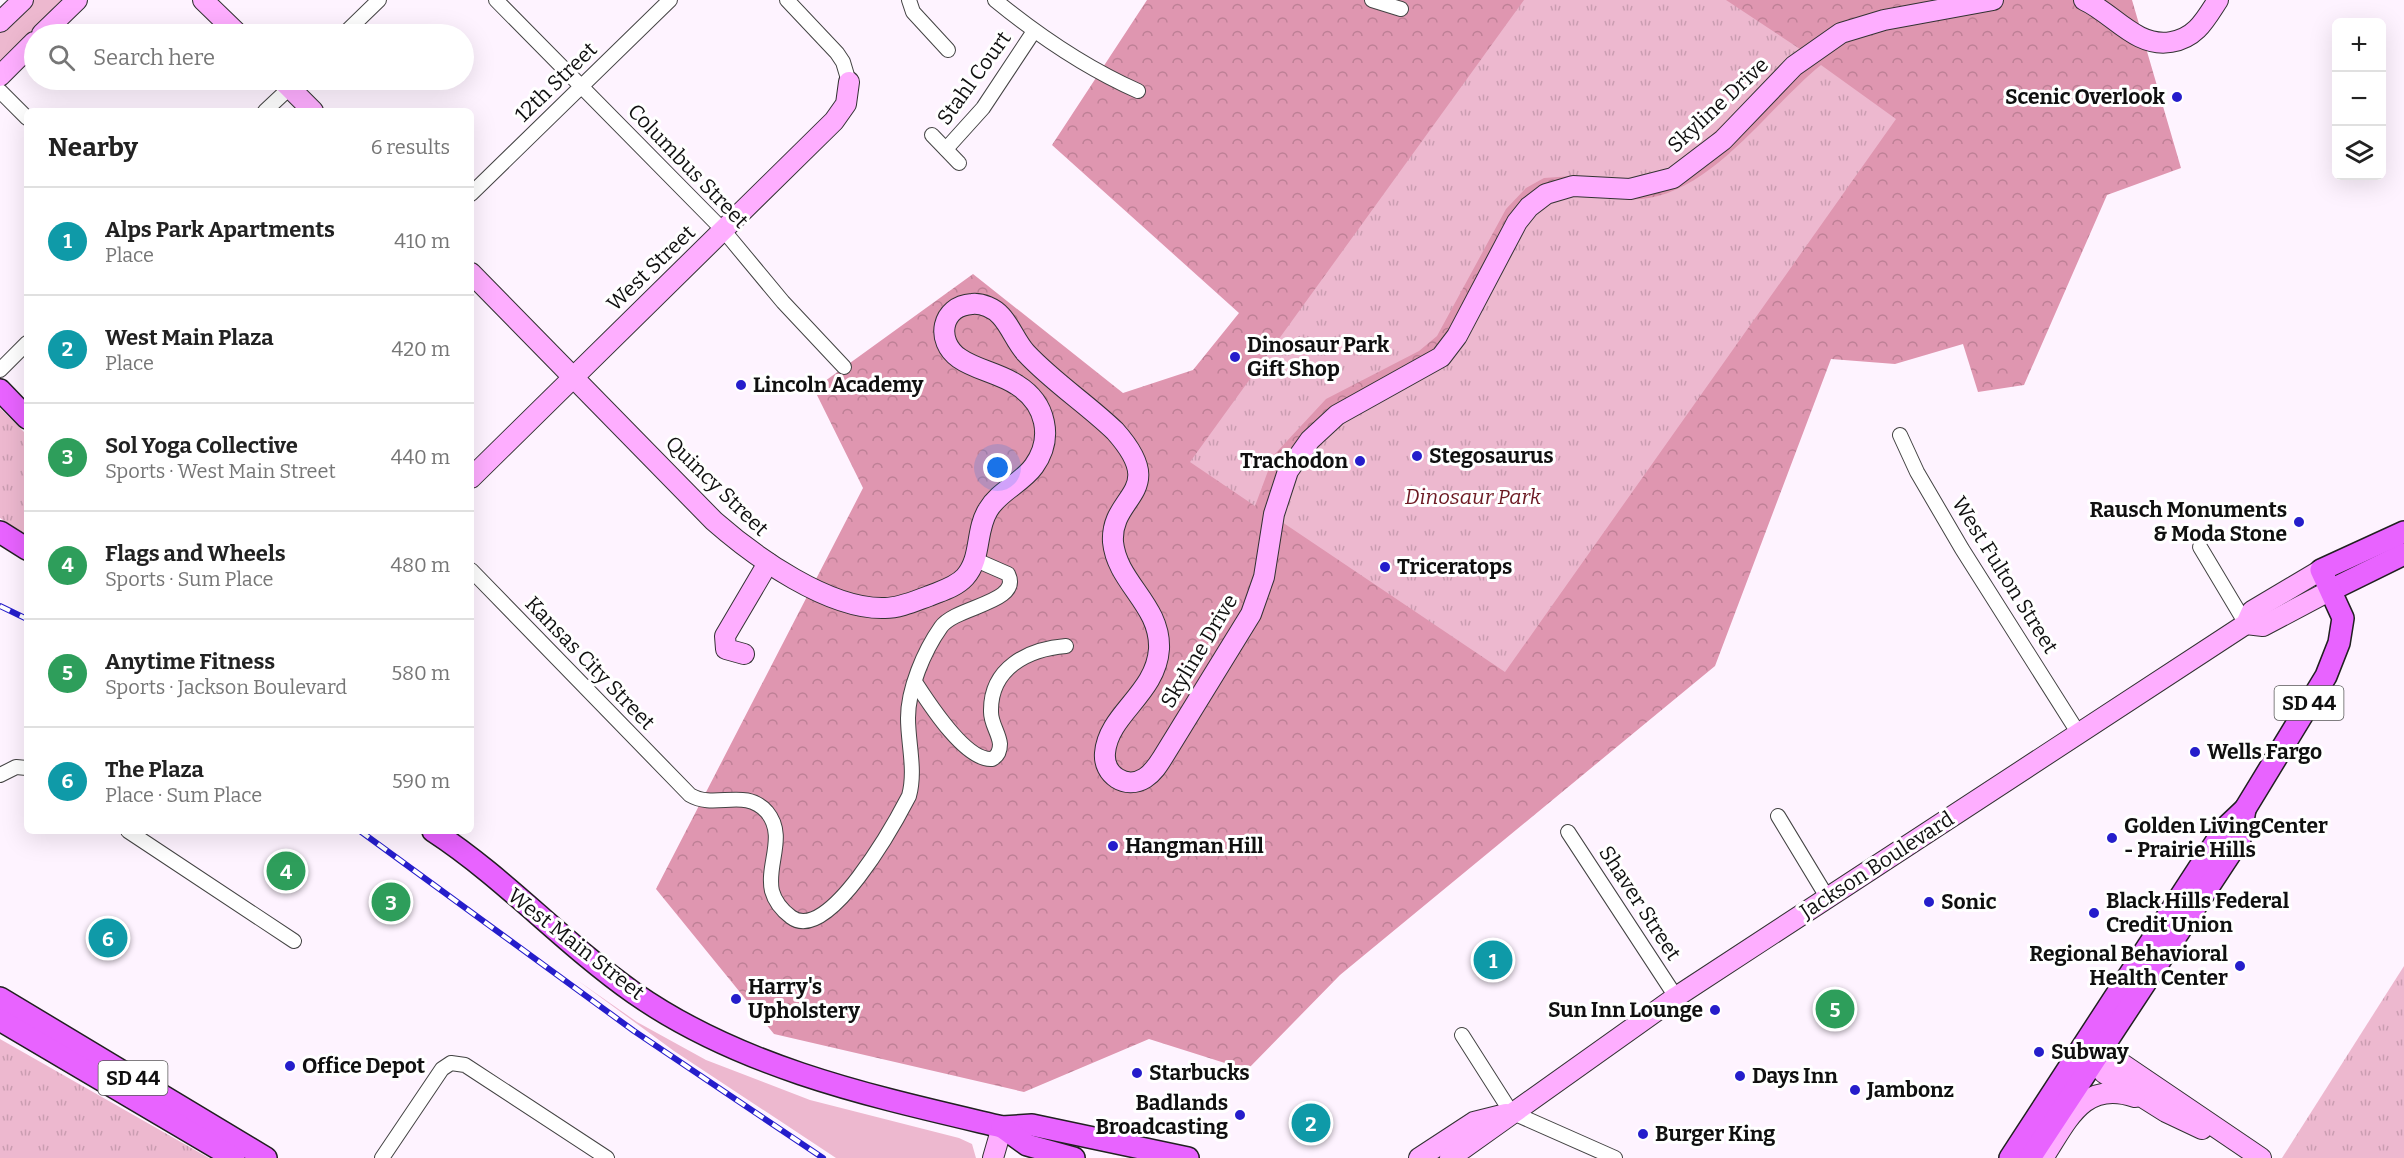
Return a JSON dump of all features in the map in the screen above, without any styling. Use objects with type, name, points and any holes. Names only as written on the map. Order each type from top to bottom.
[{"type":"main road","points":[[0,390],[24,415]]},
{"type":"main road","points":[[0,532],[24,547]]},
{"type":"main road","name":"Jackson Boulevard","points":[[2320,570],[2404,532]]},
{"type":"main road","name":"Jackson Boulevard","points":[[2331,590],[2404,554]]},
{"type":"main road","name":"SD 44","points":[[2030,1158],[2225,828],[2245,809],[2326,676],[2339,643],[2343,618],[2320,570]]},
{"type":"main road","name":"West Main Street","points":[[438,834],[461,849],[600,968],[636,995],[692,1027],[747,1054],[820,1081],[1002,1127],[1032,1125],[1188,1158]]},
{"type":"main road","points":[[448,834],[461,849]]},
{"type":"main road","name":"SD 44","points":[[0,998],[266,1158]]},
{"type":"main road","name":"SD 44","points":[[0,1020],[234,1158]]},
{"type":"main road","name":"SD 44","points":[[2010,1158],[2093,1053]]},
{"type":"main road","name":"West Main Street","points":[[1002,1127],[1027,1144],[1074,1158]]},
{"type":"street","points":[[0,22],[23,0]]},
{"type":"street","points":[[52,24],[77,0]]},
{"type":"street","points":[[204,0],[228,24]]},
{"type":"street","points":[[354,24],[379,0]]},
{"type":"street","name":"Columbus Street","points":[[496,0],[724,231],[783,302],[843,367]]},
{"type":"street","name":"12th Street","points":[[474,191],[670,0]]},
{"type":"street","points":[[787,0],[837,52],[843,62],[849,82]]},
{"type":"street","points":[[909,0],[913,12],[948,50]]},
{"type":"street","points":[[994,0],[1034,31],[1100,74],[1138,91]]},
{"type":"street","points":[[1372,0],[1401,9]]},
{"type":"street","name":"Skyline Drive","points":[[976,560],[983,520],[989,508],[1003,492],[1032,469],[1046,443],[1047,430],[1036,403],[1025,391],[1016,384],[968,364],[958,357],[944,341],[943,331],[949,315],[964,304],[977,303],[1000,315],[1028,355],[1115,431],[1126,443],[1137,464],[1137,485],[1114,529],[1113,539],[1123,571],[1151,612],[1159,638],[1159,651],[1153,675],[1110,736],[1105,756],[1112,774],[1118,780],[1128,783],[1145,778],[1163,757],[1251,614],[1264,577],[1274,514],[1288,471],[1310,440],[1337,415],[1441,357],[1457,336],[1505,242],[1529,207],[1546,194],[1561,188],[1630,189],[1673,178],[1723,140],[1794,66],[1841,33],[1884,20],[1994,0]]},
{"type":"street","points":[[2084,0],[2137,36],[2156,44],[2189,37],[2201,26],[2218,0]]},
{"type":"street","name":"Stahl Court","points":[[946,149],[983,108],[1034,31]]},
{"type":"street","points":[[0,76],[24,52]]},
{"type":"street","name":"West Street","points":[[474,475],[834,121],[846,104],[849,82]]},
{"type":"street","points":[[268,108],[283,90]]},
{"type":"street","points":[[296,90],[311,108]]},
{"type":"street","points":[[0,91],[24,115]]},
{"type":"street","points":[[932,135],[959,163]]},
{"type":"street","name":"Quincy Street","points":[[474,276],[714,521],[768,563],[831,596],[864,606],[886,608],[910,603],[954,585],[967,576],[976,560]]},
{"type":"street","points":[[0,370],[24,347]]},
{"type":"street","name":"West Fulton Street","points":[[1900,435],[1917,472],[1962,549],[2079,734]]},
{"type":"street","points":[[2200,547],[2246,624]]},
{"type":"street","name":"Kansas City Street","points":[[474,573],[680,785],[698,800],[708,802],[743,799],[761,806],[768,814],[776,832],[772,878],[775,899],[797,921],[806,922],[815,920],[829,911],[850,890],[909,796],[912,770],[908,717],[915,682],[936,635],[948,619],[972,607],[994,600],[1010,588],[1012,581],[1008,574],[976,560]]},
{"type":"street","points":[[744,654],[726,649],[725,636],[768,563]]},
{"type":"street","name":"Jackson Boulevard","points":[[1419,1158],[1440,1153],[1474,1122],[1511,1112],[1676,997],[2246,624],[2252,611],[2320,570]]},
{"type":"street","name":"Jackson Boulevard","points":[[2246,624],[2263,626],[2331,590]]},
{"type":"street","points":[[915,682],[943,725],[978,754],[987,760],[992,759],[999,750],[1000,741],[992,724],[991,705],[1005,672],[1010,665],[1031,652],[1066,646]]},
{"type":"street","points":[[0,775],[16,767],[24,768]]},
{"type":"street","points":[[1778,816],[1827,897]]},
{"type":"street","name":"Shaver Street","points":[[1568,832],[1676,997]]},
{"type":"street","points":[[133,834],[294,941]]},
{"type":"street","points":[[1462,1035],[1511,1112],[1615,1158]]},
{"type":"street","points":[[2093,1053],[2104,1073],[2166,1112]]},
{"type":"street","points":[[2093,1053],[2255,1154]]},
{"type":"street","points":[[382,1158],[442,1069],[451,1064],[465,1065],[607,1158]]},
{"type":"street","points":[[2043,1158],[2075,1109],[2098,1094],[2124,1093],[2255,1154]]},
{"type":"street","points":[[993,1158],[1002,1127]]},
{"type":"green space","points":[[33,0],[66,0],[41,24],[24,24],[24,40],[0,63],[0,32]]},
{"type":"green space","points":[[1147,0],[2132,0],[2181,168],[2107,195],[2024,385],[1978,392],[1963,344],[1895,364],[1831,359],[1715,666],[1340,975],[1247,1070],[1149,1039],[1024,1092],[774,1034],[656,889],[863,488],[814,389],[973,274],[1123,393],[1193,370],[1239,313],[1052,145]]},
{"type":"green space","points":[[1524,0],[1726,0],[1800,49],[1691,155],[1668,170],[1644,179],[1619,181],[1572,176],[1544,178],[1526,188],[1506,209],[1437,336],[1419,351],[1326,399],[1274,455],[1255,506],[1190,462]]},
{"type":"green space","name":"Dinosaur Park","points":[[1821,65],[1896,119],[1505,672],[1282,522],[1295,478],[1330,433],[1346,419],[1386,395],[1430,374],[1544,198],[1576,194],[1640,199],[1674,191],[1719,162]]},
{"type":"green space","points":[[0,408],[24,432],[24,534],[0,518]]},
{"type":"green space","points":[[2404,966],[2404,1158],[2282,1158]]},
{"type":"green space","points":[[577,980],[637,1022],[706,1060],[810,1100],[959,1138],[972,1144],[976,1158],[836,1158],[674,1051]]},
{"type":"green space","points":[[0,1039],[209,1158],[0,1158]]},
{"type":"railway","points":[[0,606],[24,618]]},
{"type":"railway","points":[[364,834],[634,1031],[823,1158]]},
{"type":"place","name":"Scenic Overlook","points":[[2177,97]]},
{"type":"place","name":"Dinosaur Park Gift Shop","points":[[1235,357]]},
{"type":"place","name":"Lincoln Academy","points":[[741,385]]},
{"type":"place","name":"Stegosaurus","points":[[1417,456]]},
{"type":"place","name":"Trachodon","points":[[1360,461]]},
{"type":"place","name":"Rausch Monuments & Moda Stone","points":[[2299,522]]},
{"type":"place","name":"Triceratops","points":[[1385,567]]},
{"type":"place","name":"Wells Fargo","points":[[2195,752]]},
{"type":"place","name":"Golden LivingCenter - Prairie Hills","points":[[2112,838]]},
{"type":"place","name":"Hangman Hill","points":[[1113,846]]},
{"type":"place","name":"Flags and Wheels","points":[[286,871]]},
{"type":"place","name":"Sol Yoga Collective","points":[[391,902]]},
{"type":"place","name":"Sonic","points":[[1929,902]]},
{"type":"place","name":"Black Hills Federal Credit Union","points":[[2094,913]]},
{"type":"place","name":"The Plaza","points":[[108,938]]},
{"type":"place","name":"Alps Park Apartments","points":[[1493,960]]},
{"type":"place","name":"Regional Behavioral Health Center","points":[[2240,966]]},
{"type":"place","name":"Harry's Upholstery","points":[[736,999]]},
{"type":"place","name":"Anytime Fitness","points":[[1835,1009]]},
{"type":"place","name":"Sun Inn Lounge","points":[[1715,1010]]},
{"type":"place","name":"Subway","points":[[2039,1052]]},
{"type":"place","name":"Office Depot","points":[[290,1066]]},
{"type":"place","name":"Starbucks","points":[[1137,1073]]},
{"type":"place","name":"Days Inn","points":[[1740,1076]]},
{"type":"place","name":"Jambonz","points":[[1855,1090]]},
{"type":"place","name":"Badlands Broadcasting","points":[[1240,1115]]},
{"type":"place","name":"West Main Plaza","points":[[1311,1123]]},
{"type":"place","name":"Burger King","points":[[1643,1134]]}]
